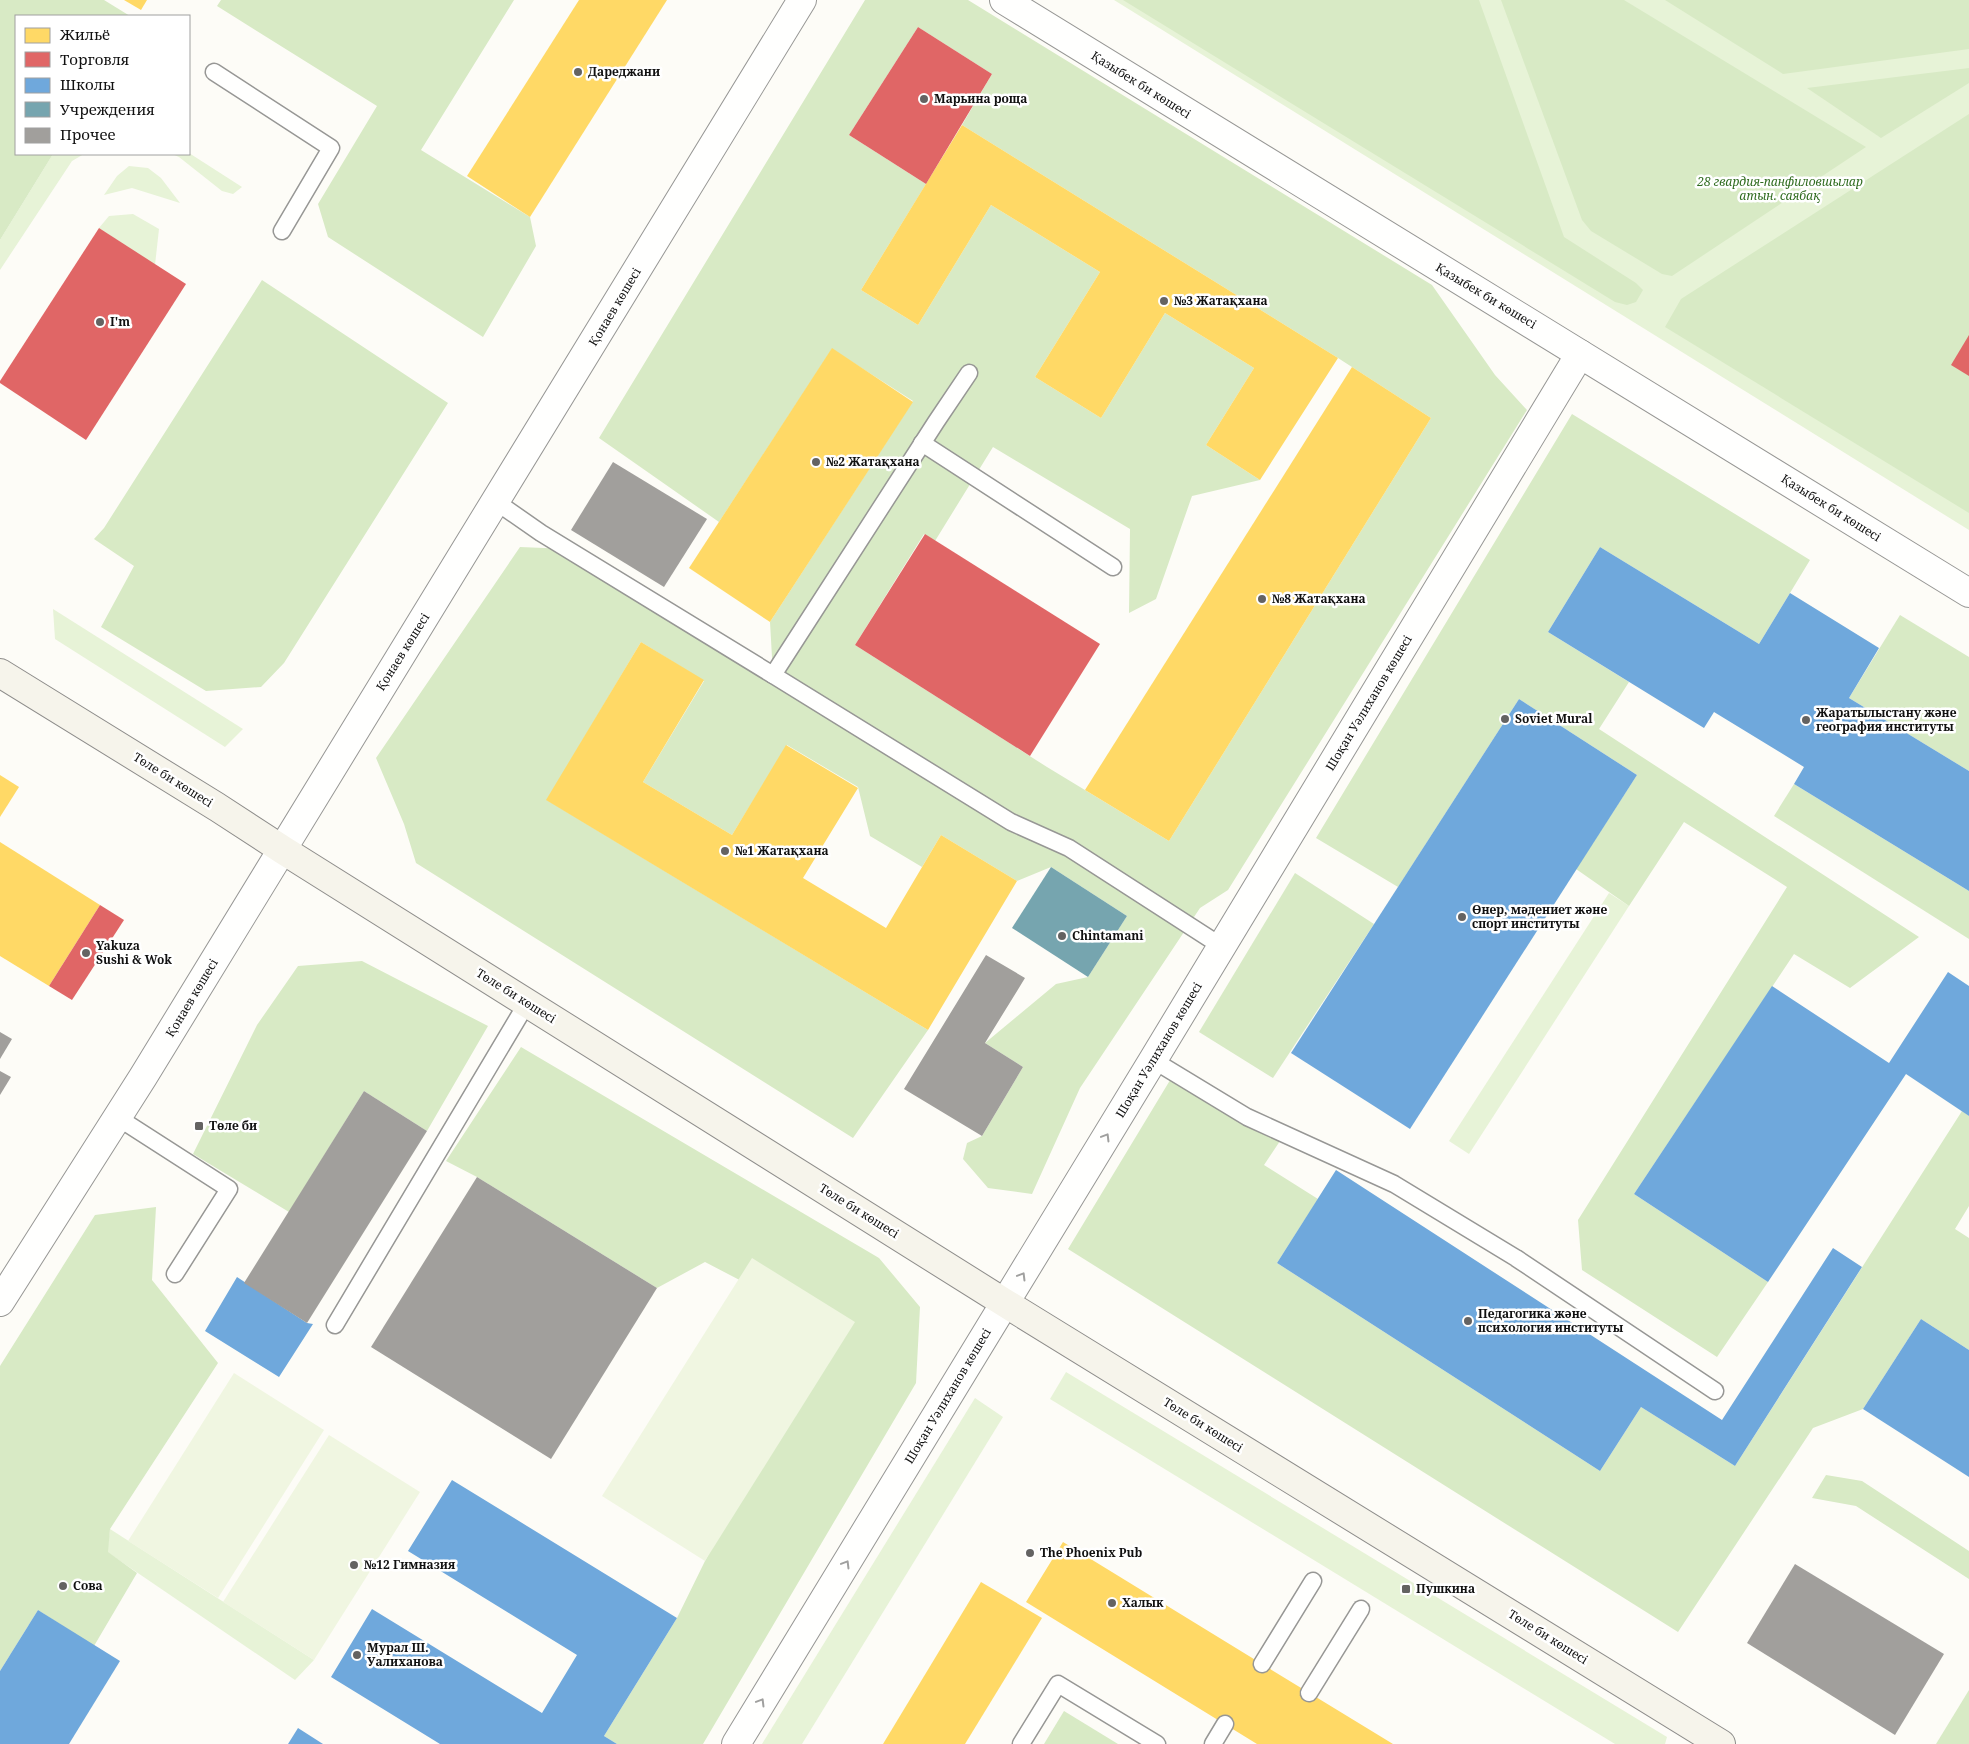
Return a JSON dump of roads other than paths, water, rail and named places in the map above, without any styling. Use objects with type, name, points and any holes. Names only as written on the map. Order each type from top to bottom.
[{"type":"main road","name":"Төле би көшесі","points":[[0,673],[217,806],[283,850],[1005,1303],[1721,1744]]},
{"type":"street","name":"Қонаев көшесі","points":[[0,1302],[283,850],[802,0]]},
{"type":"street","name":"Қазыбек би көшесі","points":[[1004,0],[1969,593]]},
{"type":"street","name":"Шоқан Уәлиханов көшесі","points":[[736,1744],[1580,354]]},
{"type":"lane","points":[[214,72],[331,148],[282,231]]},
{"type":"lane","points":[[773,675],[922,443],[970,374]]},
{"type":"lane","points":[[922,443],[1114,567]]},
{"type":"lane","points":[[496,501],[541,533],[1011,822],[1069,848],[1221,946]]},
{"type":"lane","points":[[335,1325],[527,1003]]},
{"type":"lane","points":[[1153,1060],[1247,1117],[1394,1184],[1516,1258],[1714,1391]]},
{"type":"lane","points":[[117,1117],[229,1189],[175,1274]]},
{"type":"lane","points":[[1262,1664],[1314,1581]]},
{"type":"lane","points":[[1309,1693],[1361,1609]]},
{"type":"lane","points":[[1021,1744],[1058,1684],[1157,1744]]},
{"type":"lane","points":[[1213,1744],[1225,1724]]},
{"type":"place","name":"Дареджани","points":[[578,72]]},
{"type":"place","name":"Марьина роща","points":[[924,99]]},
{"type":"place","name":"№3 Жатақхана","points":[[1164,301]]},
{"type":"place","name":"I'm","points":[[100,322]]},
{"type":"place","name":"№2 Жатақхана","points":[[816,462]]},
{"type":"place","name":"№8 Жатақхана","points":[[1262,599]]},
{"type":"place","name":"Soviet Mural","points":[[1505,719]]},
{"type":"place","name":"Жаратылыстану және география институты","points":[[1806,720]]},
{"type":"place","name":"№1 Жатақхана","points":[[725,851]]},
{"type":"place","name":"Өнер, мәдениет және спорт институты","points":[[1462,917]]},
{"type":"place","name":"Chintamani","points":[[1062,936]]},
{"type":"place","name":"Yakuza Sushi & Wok","points":[[86,953]]},
{"type":"place","name":"Төле би","points":[[199,1126]]},
{"type":"place","name":"Педагогика және психология институты","points":[[1468,1321]]},
{"type":"place","name":"The Phoenix Pub","points":[[1030,1553]]},
{"type":"place","name":"№12 Гимназия","points":[[354,1565]]},
{"type":"place","name":"Сова","points":[[63,1586]]},
{"type":"place","name":"Пушкина","points":[[1406,1589]]},
{"type":"place","name":"Халык","points":[[1112,1603]]},
{"type":"place","name":"Мурал Ш. Уалиханова","points":[[357,1655]]},
{"type":"park label","name":"28 гвардия-панфиловшылар атын. саябақ","points":[[1780,189]]}]
